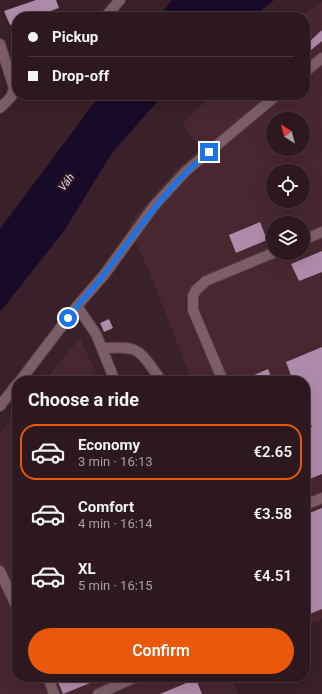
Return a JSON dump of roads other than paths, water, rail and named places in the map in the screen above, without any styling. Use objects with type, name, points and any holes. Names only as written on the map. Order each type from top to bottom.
[{"type":"street","points":[[109,12],[120,0]]},
{"type":"street","points":[[0,44],[12,68]]},
{"type":"street","points":[[310,68],[322,58]]},
{"type":"street","points":[[0,108],[12,93]]},
{"type":"street","points":[[24,376],[77,306],[104,275],[154,206],[186,170],[271,100]]},
{"type":"street","points":[[310,237],[322,232]]},
{"type":"street","points":[[221,376],[193,310],[193,296],[196,290],[206,281],[266,256]]},
{"type":"street","points":[[77,306],[96,334],[113,376]]},
{"type":"street","points":[[102,348],[126,347],[140,352],[158,376]]},
{"type":"street","points":[[0,406],[12,390]]},
{"type":"street","points":[[310,504],[322,498]]},
{"type":"street","points":[[0,571],[12,597]]},
{"type":"street","points":[[50,682],[54,694]]},
{"type":"street","points":[[98,694],[125,682]]},
{"type":"water","points":[[172,0],[274,0],[259,12],[163,12]]},
{"type":"water","name":"Váh","points":[[96,100],[159,100],[112,153],[64,231],[0,312],[0,229]]}]
